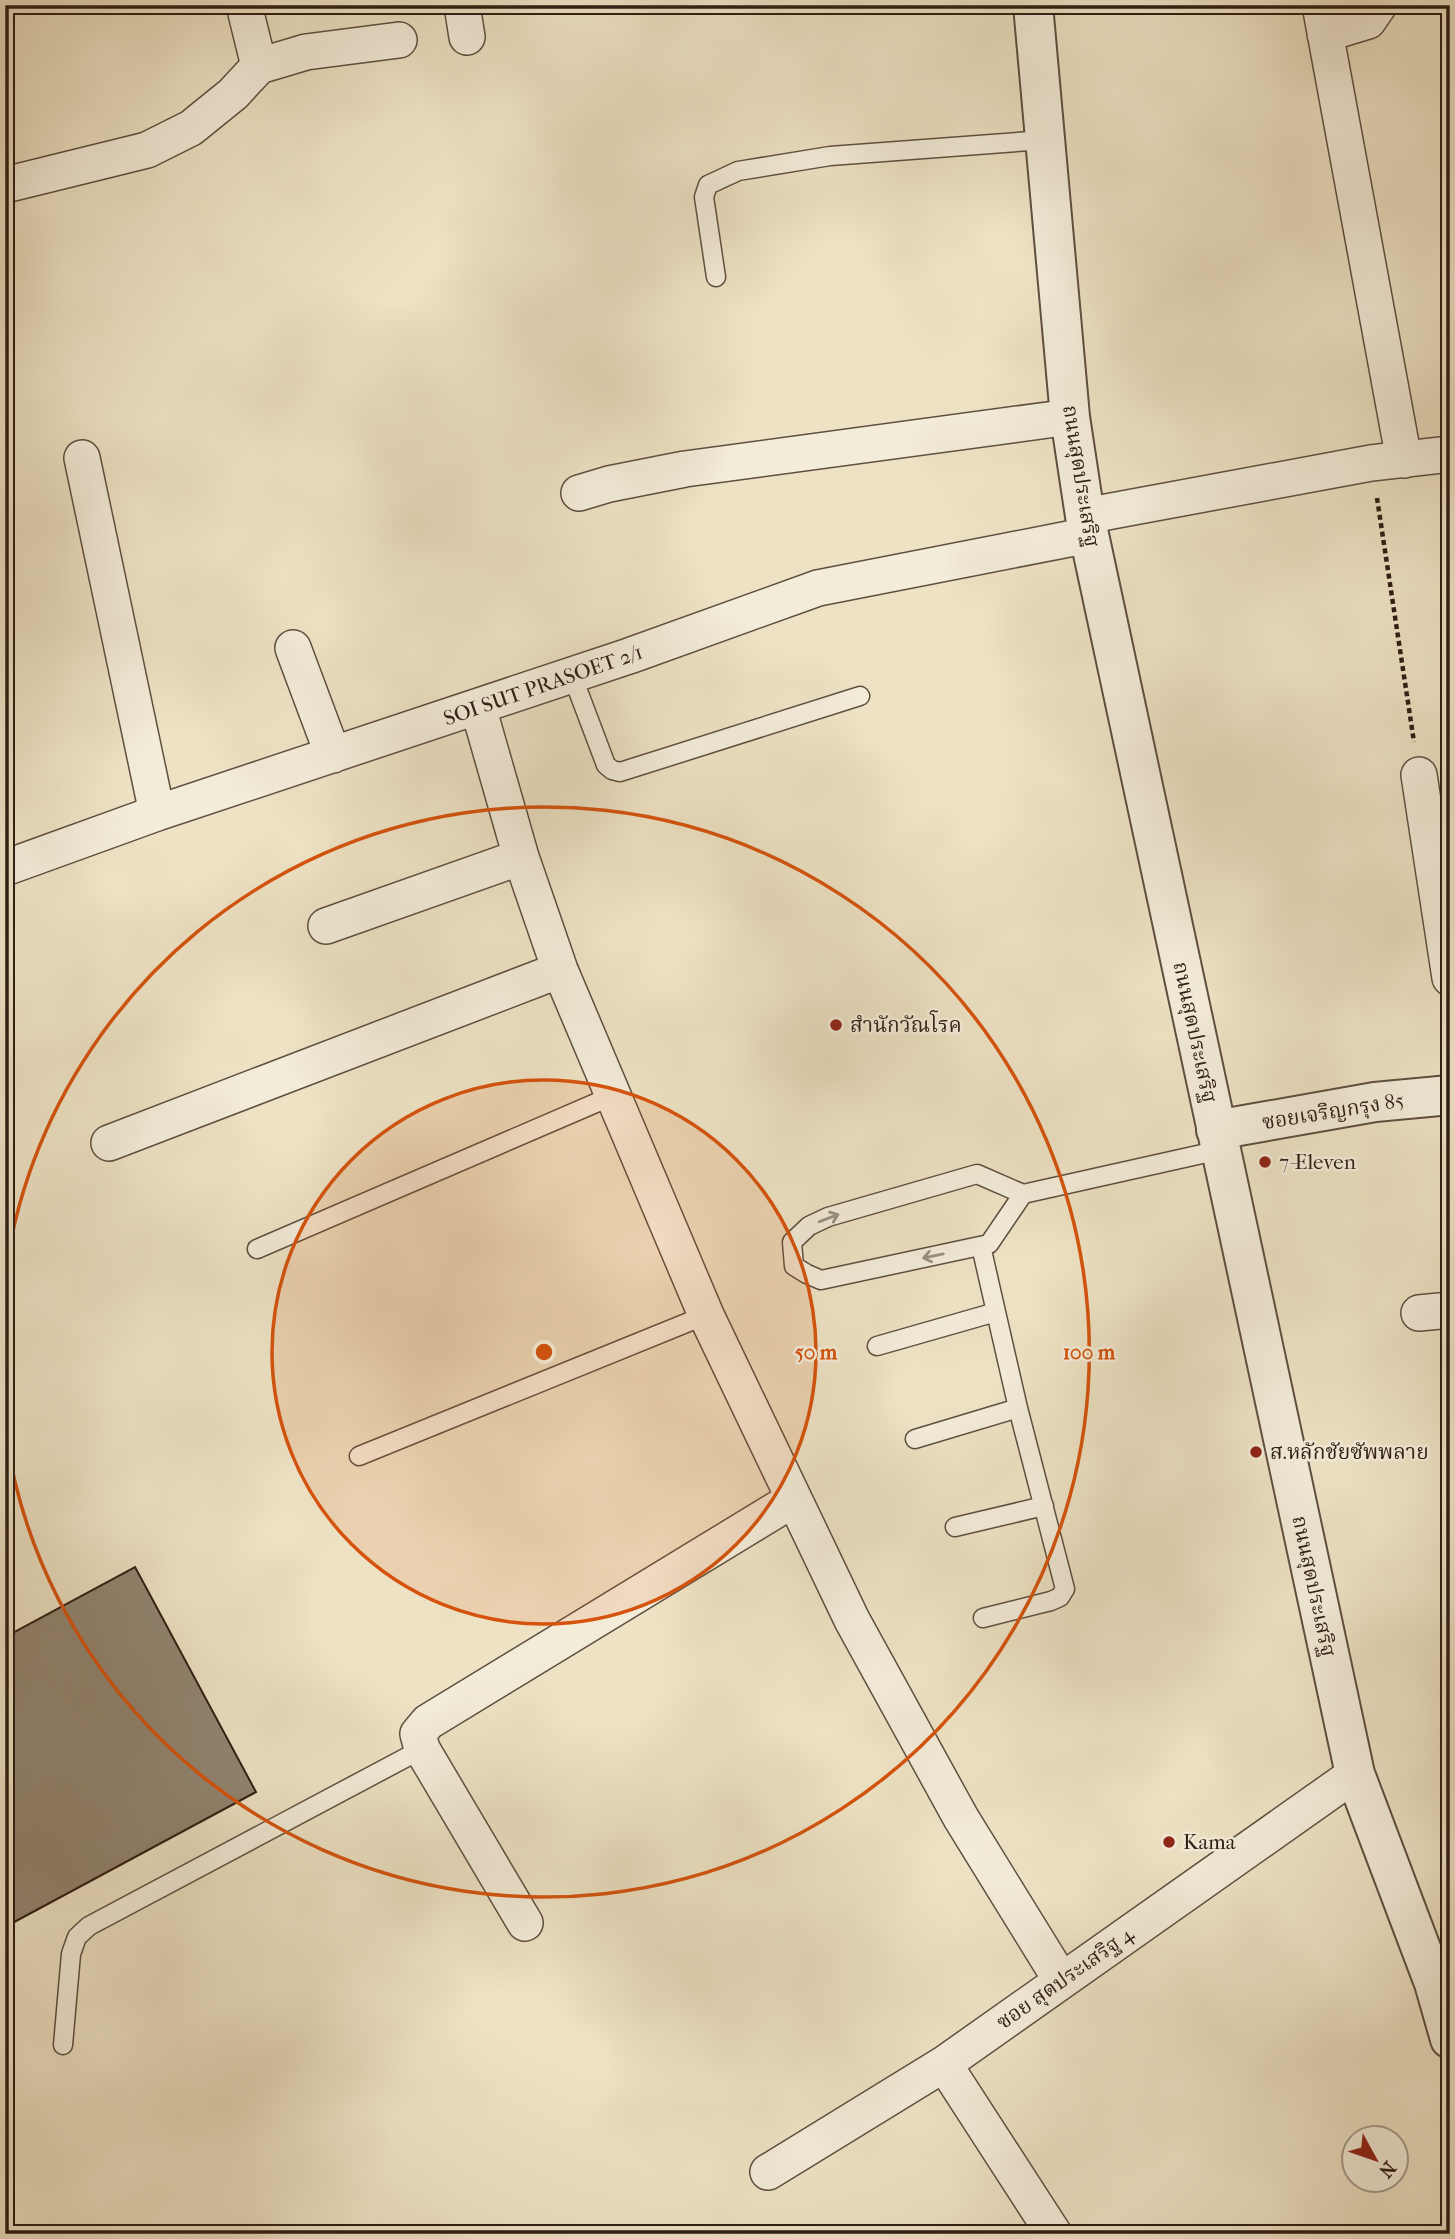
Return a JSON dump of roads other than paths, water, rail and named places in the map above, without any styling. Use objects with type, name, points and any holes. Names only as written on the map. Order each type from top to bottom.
[{"type":"street","points":[[244,5],[259,66]]},
{"type":"street","name":"ถนนสุดประเสริฐ","points":[[1033,5],[1070,417],[1087,525],[1355,1774],[1442,1980],[1450,2039]]},
{"type":"street","points":[[1379,5],[1368,21],[1322,20],[1388,461]]},
{"type":"street","points":[[5,185],[147,150],[191,128],[233,94],[259,66],[306,52],[399,40]]},
{"type":"street","points":[[579,493],[609,484],[685,469],[1070,417]]},
{"type":"street","name":"SOI SUT PRASOET 2/1","points":[[5,868],[157,813],[478,707],[818,588],[1087,525],[1388,461],[1450,454]]},
{"type":"street","points":[[82,458],[157,813]]},
{"type":"street","points":[[293,648],[333,755]]},
{"type":"street","points":[[478,707],[522,856],[560,970],[706,1315],[852,1620],[961,1818],[1061,1980]]},
{"type":"street","points":[[1419,775],[1450,978]]},
{"type":"street","points":[[326,926],[522,856]]},
{"type":"street","points":[[109,1143],[560,970]]},
{"type":"street","name":"ซอยเจริญกรุง 85","points":[[1218,1140],[1376,1102],[1450,1095]]},
{"type":"street","points":[[525,1923],[422,1749],[418,1734],[428,1722],[794,1499]]},
{"type":"street","name":"ซอย สุดประเสริฐ 4","points":[[768,2172],[944,2064],[1355,1774]]},
{"type":"street","points":[[944,2064],[1054,2234]]},
{"type":"lane","points":[[716,276],[704,197],[708,185],[738,171],[830,156],[1044,140]]},
{"type":"lane","points":[[572,675],[606,765],[620,772],[860,695]]},
{"type":"lane","points":[[257,1249],[612,1096]]},
{"type":"lane","points":[[1023,1194],[989,1244],[821,1280],[794,1266],[792,1242],[809,1226],[828,1217],[977,1174],[1023,1194],[1218,1140]]},
{"type":"lane","points":[[981,1246],[1018,1408],[1065,1589],[1060,1597],[1051,1601],[983,1618]]},
{"type":"lane","points":[[877,1346],[996,1312]]},
{"type":"lane","points":[[359,1456],[706,1315]]},
{"type":"lane","points":[[915,1439],[1018,1408]]},
{"type":"lane","points":[[955,1527],[1044,1506]]},
{"type":"lane","points":[[63,2045],[71,1954],[77,1937],[89,1926],[422,1749]]},
{"type":"place","name":"สำนักวัณโรค","points":[[836,1025]]},
{"type":"place","name":"7-Eleven","points":[[1265,1162]]},
{"type":"place","name":"ส.หลักชัยซัพพลาย","points":[[1256,1452]]},
{"type":"place","name":"Kama","points":[[1169,1842]]}]
